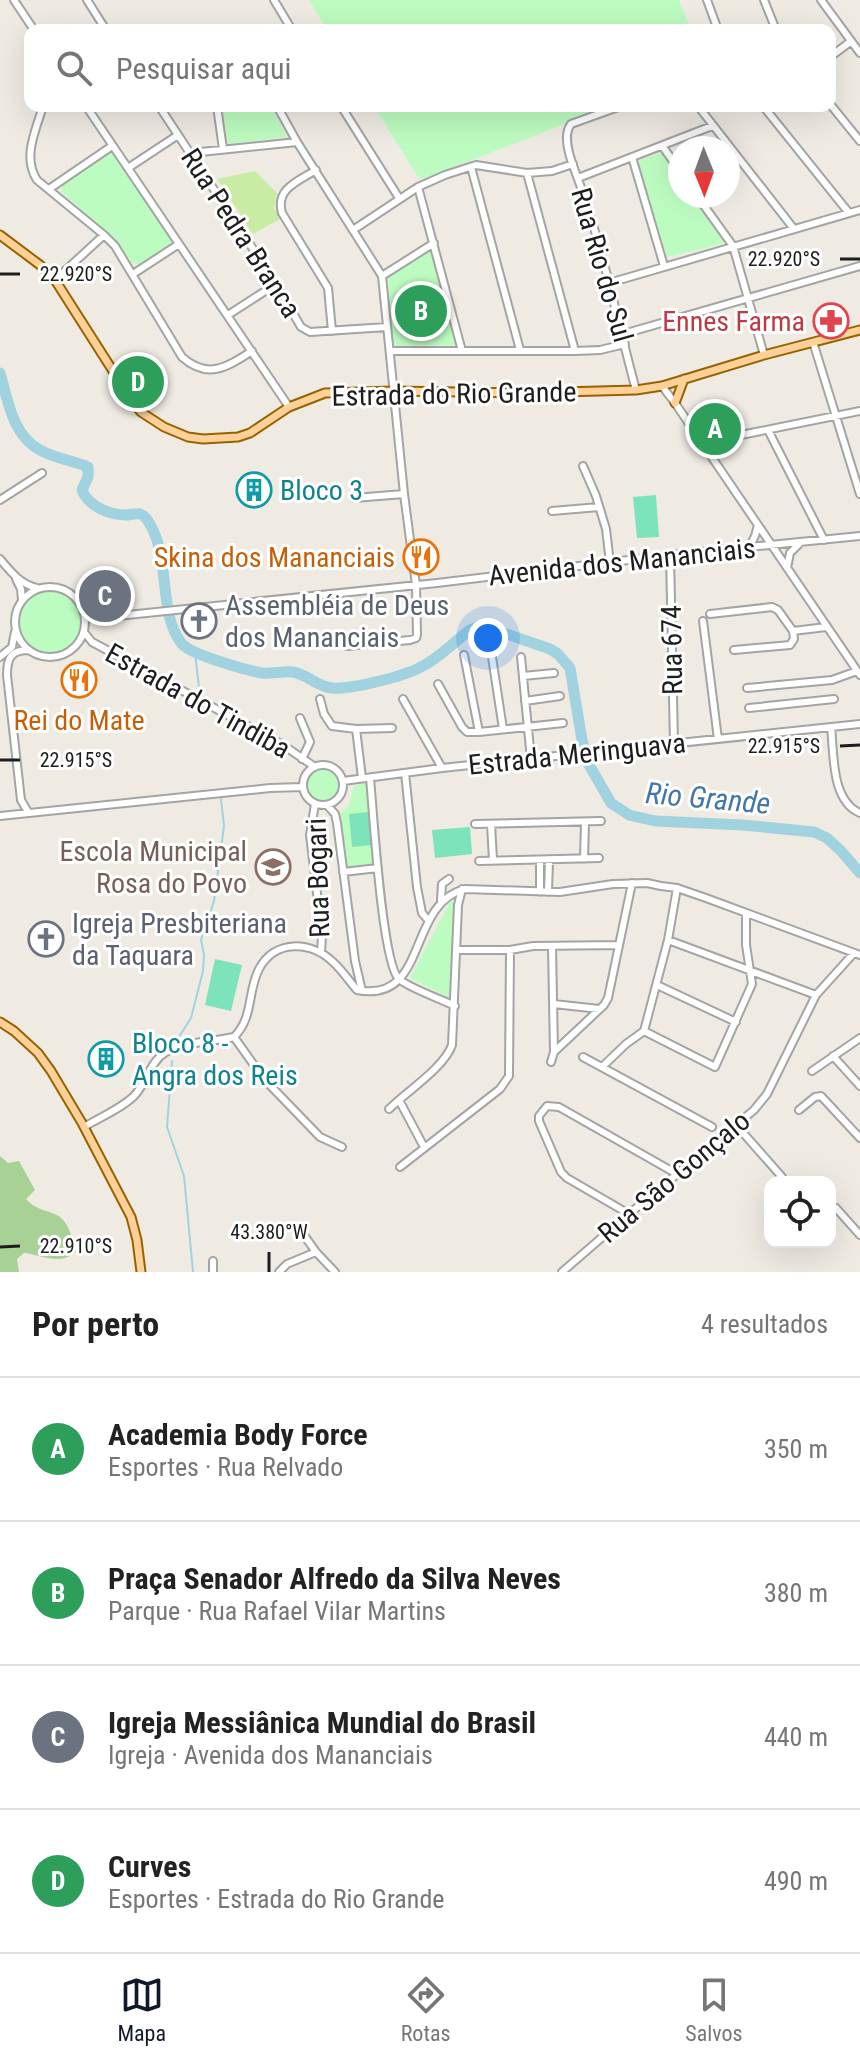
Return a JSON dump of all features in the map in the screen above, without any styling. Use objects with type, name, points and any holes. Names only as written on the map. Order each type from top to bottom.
[{"type":"main road","name":"Estrada do Rio Grande","points":[[0,235],[55,280],[134,404],[164,427],[188,437],[203,439],[238,437],[250,433],[289,407],[325,393],[636,390],[662,386],[860,330]]},
{"type":"main road","points":[[675,403],[684,379]]},
{"type":"main road","points":[[0,1022],[38,1053],[84,1127],[131,1217],[141,1272]]},
{"type":"street","points":[[14,0],[20,4],[31,24]]},
{"type":"street","points":[[87,0],[102,24]]},
{"type":"street","points":[[274,0],[288,24]]},
{"type":"street","points":[[707,0],[716,24]]},
{"type":"street","points":[[764,0],[774,24]]},
{"type":"street","points":[[821,0],[860,53]]},
{"type":"street","points":[[836,52],[850,42]]},
{"type":"street","points":[[836,111],[860,141]]},
{"type":"street","points":[[41,112],[29,164],[37,180],[115,246],[182,357],[202,369],[222,368],[252,351]]},
{"type":"street","points":[[90,112],[289,407]]},
{"type":"street","name":"Rua Pedra Branca","points":[[163,112],[301,327],[310,332],[387,327]]},
{"type":"street","points":[[218,112],[223,149]]},
{"type":"street","points":[[280,112],[382,276],[416,585],[416,638],[347,646]]},
{"type":"street","points":[[345,112],[399,198]]},
{"type":"street","name":"Rua Rio do Sul","points":[[604,112],[571,124],[567,140],[609,283],[636,390]]},
{"type":"street","points":[[702,112],[794,229]]},
{"type":"street","points":[[768,112],[849,213]]},
{"type":"street","points":[[578,178],[712,126]]},
{"type":"street","points":[[128,168],[178,135]]},
{"type":"street","points":[[191,153],[297,142]]},
{"type":"street","points":[[49,189],[112,146]]},
{"type":"street","points":[[663,147],[668,154]]},
{"type":"street","points":[[632,157],[664,266]]},
{"type":"street","points":[[353,230],[418,187],[471,167],[482,165],[527,173],[552,171],[573,164]]},
{"type":"street","points":[[471,167],[520,350]]},
{"type":"street","points":[[316,170],[286,188],[280,206],[328,288],[332,331]]},
{"type":"street","points":[[527,173],[575,351]]},
{"type":"street","points":[[418,187],[462,351]]},
{"type":"street","points":[[706,208],[733,246],[764,355]]},
{"type":"street","points":[[609,283],[860,210]]},
{"type":"street","points":[[55,280],[104,235]]},
{"type":"street","points":[[382,276],[434,243]]},
{"type":"street","points":[[133,274],[179,244]]},
{"type":"street","points":[[623,334],[860,266]]},
{"type":"street","points":[[228,315],[276,284]]},
{"type":"street","points":[[813,342],[860,494]]},
{"type":"street","points":[[390,351],[575,351],[600,350],[625,344]]},
{"type":"street","points":[[662,386],[859,673],[838,679],[747,688]]},
{"type":"street","points":[[706,448],[726,438],[860,411]]},
{"type":"street","points":[[768,430],[824,540]]},
{"type":"street","points":[[583,466],[606,529],[610,563]]},
{"type":"street","points":[[0,500],[42,473]]},
{"type":"street","points":[[354,498],[404,494]]},
{"type":"street","points":[[552,511],[599,507]]},
{"type":"street","points":[[749,548],[758,525]]},
{"type":"street","name":"Avenida dos Mananciais","points":[[85,614],[98,618],[860,536]]},
{"type":"street","points":[[787,568],[790,553],[801,542]]},
{"type":"street","name":"Rua 674","points":[[670,555],[674,744]]},
{"type":"street","points":[[0,559],[21,589],[22,600],[15,616],[14,642],[0,657]]},
{"type":"street","points":[[14,576],[25,585],[37,589],[58,587],[67,590],[85,614],[85,630],[79,643],[68,652],[54,657],[29,650],[15,628]]},
{"type":"street","points":[[22,600],[37,589]]},
{"type":"street","points":[[710,614],[772,607],[778,610],[793,631],[794,639],[790,645],[734,650]]},
{"type":"street","name":"Avenida dos Mananciais","points":[[85,630],[98,618]]},
{"type":"street","points":[[703,621],[718,739]]},
{"type":"street","points":[[793,631],[826,627]]},
{"type":"street","name":"Estrada do Tindiba","points":[[85,630],[92,642],[283,745],[315,767]]},
{"type":"street","name":"Estrada do Tindiba","points":[[79,643],[92,642]]},
{"type":"street","points":[[29,650],[13,653],[8,661],[7,675],[21,800],[29,813]]},
{"type":"street","points":[[464,655],[479,732]]},
{"type":"street","points":[[492,657],[503,729]]},
{"type":"street","points":[[521,657],[531,759]]},
{"type":"street","points":[[0,666],[7,675]]},
{"type":"street","points":[[523,676],[554,673]]},
{"type":"street","points":[[438,684],[462,727],[471,732],[563,723]]},
{"type":"street","points":[[790,684],[792,703]]},
{"type":"street","points":[[525,701],[560,696]]},
{"type":"street","points":[[320,699],[327,721],[332,726],[392,728]]},
{"type":"street","points":[[403,699],[442,768]]},
{"type":"street","points":[[749,708],[834,699]]},
{"type":"street","points":[[300,718],[310,742],[303,760]]},
{"type":"street","name":"Estrada Meringuava","points":[[343,781],[860,724]]},
{"type":"street","points":[[831,727],[839,789],[847,805],[860,813]]},
{"type":"street","points":[[356,729],[362,778]]},
{"type":"street","name":"Estrada do Tindiba","points":[[303,760],[308,772]]},
{"type":"street","points":[[329,766],[343,781],[340,797],[327,805],[315,804],[305,794],[303,781],[315,767],[329,766]]},
{"type":"street","points":[[405,773],[422,934]]},
{"type":"street","points":[[370,778],[391,964],[399,980],[455,1006]]},
{"type":"street","points":[[0,816],[303,787]]},
{"type":"street","points":[[14,814],[21,800]]},
{"type":"street","name":"Rua Bogari","points":[[315,804],[310,835],[322,935],[321,953]]},
{"type":"street","points":[[327,805],[337,818],[355,961],[362,991]]},
{"type":"street","points":[[475,824],[601,821]]},
{"type":"street","points":[[584,859],[585,822]]},
{"type":"street","points":[[491,824],[493,860]]},
{"type":"street","points":[[479,861],[599,858]]},
{"type":"street","points":[[540,860],[544,892]]},
{"type":"street","points":[[544,892],[549,860]]},
{"type":"street","points":[[343,872],[378,868]]},
{"type":"street","points":[[441,902],[442,884],[449,879]]},
{"type":"street","points":[[554,1052],[608,998],[632,883]]},
{"type":"street","points":[[84,1127],[133,1097],[156,1060],[164,1054],[184,1046],[234,1037],[246,1022],[259,968],[276,950],[293,945],[321,953],[357,990],[377,992],[387,989],[399,980],[407,968],[441,902],[462,889],[573,891],[599,885],[632,883],[677,888],[857,954]]},
{"type":"street","points":[[602,1067],[644,1031],[668,940],[677,888]]},
{"type":"street","points":[[389,1109],[449,1053],[452,1045],[458,905],[462,889]]},
{"type":"street","points":[[452,893],[458,905]]},
{"type":"street","points":[[422,913],[429,921]]},
{"type":"street","points":[[644,1031],[715,1067],[752,984],[748,969],[746,914]]},
{"type":"street","points":[[668,940],[816,995]]},
{"type":"street","points":[[457,950],[619,945]]},
{"type":"street","points":[[551,1062],[554,1052],[552,946]]},
{"type":"street","points":[[400,1167],[500,1089],[509,1076],[510,950]]},
{"type":"street","name":"Rua São Gonçalo","points":[[562,1272],[754,1110],[767,1094],[816,995],[857,954]]},
{"type":"street","points":[[342,972],[355,961]]},
{"type":"street","points":[[657,985],[736,1022]]},
{"type":"street","points":[[554,1004],[599,1009]]},
{"type":"street","points":[[234,1037],[264,1079],[320,1137],[342,1147]]},
{"type":"street","points":[[812,1071],[860,1038]]},
{"type":"street","points":[[833,1056],[860,1086]]},
{"type":"street","points":[[583,1057],[712,1127]]},
{"type":"street","points":[[799,1110],[821,1096],[860,1138]]},
{"type":"street","points":[[399,1100],[424,1147]]},
{"type":"street","points":[[629,1214],[561,1172],[539,1121],[547,1106],[559,1107],[677,1174]]},
{"type":"street","points":[[737,1126],[781,1176]]},
{"type":"street","points":[[836,1208],[860,1235]]},
{"type":"street","points":[[301,1231],[335,1272]]},
{"type":"street","points":[[279,1272],[287,1264],[316,1252]]},
{"type":"street","points":[[213,1261],[213,1272]]},
{"type":"green space","points":[[309,0],[679,0],[689,24],[323,24]]},
{"type":"green space","points":[[223,112],[274,112],[287,137],[228,144]]},
{"type":"green space","points":[[378,112],[596,112],[420,180]]},
{"type":"green space","points":[[111,151],[172,237],[171,244],[139,264],[132,263],[119,244],[62,192],[61,184]]},
{"type":"green space","points":[[661,152],[668,157],[668,208],[703,208],[724,238],[722,244],[667,257],[638,164],[640,160]]},
{"type":"green space","points":[[255,171],[277,193],[274,208],[280,219],[253,234],[217,179]]},
{"type":"green space","points":[[433,250],[458,343],[396,346],[393,342],[388,277]]},
{"type":"green space","points":[[656,495],[659,537],[637,538],[633,497]]},
{"type":"green space","points":[[44,589],[56,589],[73,598],[80,609],[80,633],[73,644],[56,653],[44,653],[32,648],[23,639],[18,627],[18,615],[23,603],[32,594]]},
{"type":"green space","points":[[323,770],[334,775],[339,786],[334,797],[323,802],[312,797],[307,786],[312,775]]},
{"type":"green space","points":[[366,783],[375,861],[371,867],[349,869],[345,865],[340,814],[349,805],[354,786]]},
{"type":"green space","points":[[368,812],[372,845],[352,847],[349,814]]},
{"type":"green space","points":[[470,827],[472,854],[435,858],[432,830]]},
{"type":"green space","points":[[453,901],[455,903],[450,998],[410,978]]},
{"type":"green space","points":[[215,959],[242,965],[231,1011],[205,1005]]},
{"type":"green space","points":[[0,1156],[8,1163],[19,1161],[35,1190],[26,1199],[63,1220],[71,1233],[76,1252],[57,1259],[24,1253],[17,1259],[19,1272],[0,1272]]},
{"type":"waterway","name":"Rio Grande","points":[[0,373],[12,416],[23,435],[40,450],[88,467],[88,477],[82,490],[95,505],[114,513],[140,514],[147,520],[160,551],[174,631],[188,648],[244,669],[262,673],[293,672],[327,687],[340,688],[377,682],[413,671],[434,660],[470,630],[489,628],[550,649],[570,668],[588,763],[611,803],[629,815],[655,821],[814,832],[827,838],[860,873]]},
{"type":"waterway","points":[[195,653],[200,696]]},
{"type":"waterway","points":[[177,1040],[191,1018],[203,971],[201,940],[214,901],[224,826],[221,799]]},
{"type":"waterway","points":[[172,1061],[167,1127],[184,1176],[193,1272]]},
{"type":"place","name":"Praça Senador Alfredo da Silva Neves","points":[[421,311]]},
{"type":"place","name":"Ennes Farma","points":[[831,321]]},
{"type":"place","name":"Curves","points":[[138,382]]},
{"type":"place","name":"Academia Body Force","points":[[715,429]]},
{"type":"place","name":"Bloco 3","points":[[254,490]]},
{"type":"place","name":"Skina dos Mananciais","points":[[421,557]]},
{"type":"place","name":"Igreja Messiânica Mundial do Brasil","points":[[105,596]]},
{"type":"place","name":"Assembléia de Deus dos Mananciais","points":[[199,621]]},
{"type":"place","name":"Rei do Mate","points":[[79,680]]},
{"type":"place","name":"Escola Municipal Rosa do Povo","points":[[273,867]]},
{"type":"place","name":"Igreja Presbiteriana da Taquara","points":[[46,939]]},
{"type":"place","name":"Bloco 8 - Angra dos Reis","points":[[106,1059]]}]
